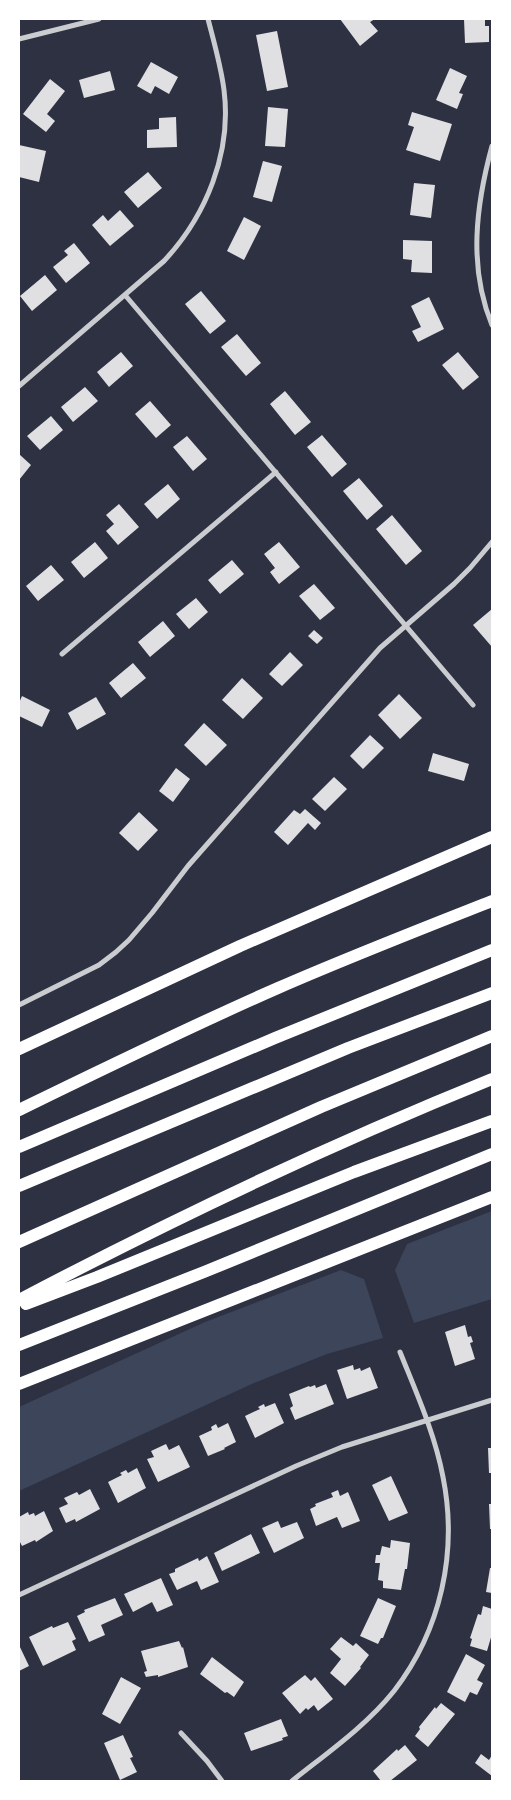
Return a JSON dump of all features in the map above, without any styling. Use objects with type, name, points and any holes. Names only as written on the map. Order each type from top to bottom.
[{"type":"highway","points":[[19,1049],[240,946],[492,836]]},
{"type":"highway","points":[[465,849],[492,842]]},
{"type":"highway","points":[[19,1110],[177,1033],[278,988],[492,901]]},
{"type":"highway","points":[[19,1148],[276,1038],[492,950]]},
{"type":"highway","points":[[19,1186],[348,1048],[492,993]]},
{"type":"highway","points":[[19,1242],[321,1108],[492,1036]]},
{"type":"highway","points":[[19,1300],[168,1224],[276,1172],[492,1079]]},
{"type":"highway","points":[[19,1306],[97,1277],[354,1172],[492,1121]]},
{"type":"highway","points":[[19,1193],[113,1145]]},
{"type":"highway","points":[[19,1345],[204,1272],[492,1154]]},
{"type":"highway","points":[[19,1384],[492,1197]]},
{"type":"street","points":[[19,39],[99,19]]},
{"type":"street","points":[[19,386],[164,261],[187,234],[206,200],[219,163],[225,109],[220,69],[208,19]]},
{"type":"street","points":[[492,146],[479,206],[476,241],[480,290],[492,325]]},
{"type":"street","points":[[125,295],[474,705]]},
{"type":"street","points":[[62,654],[276,472]]},
{"type":"street","points":[[19,1005],[98,965],[116,952],[152,913],[188,866],[380,648],[470,568],[492,542]]},
{"type":"street","points":[[292,1781],[352,1734],[394,1692],[417,1655],[436,1611],[444,1584],[448,1559],[449,1528],[443,1475],[427,1420],[400,1352]]},
{"type":"street","points":[[19,1595],[296,1466],[342,1447],[492,1400]]},
{"type":"street","points":[[181,1734],[207,1761],[222,1781]]},
{"type":"shaded area","points":[[492,1211],[492,1299],[414,1323],[395,1270],[407,1244]]},
{"type":"shaded area","points":[[341,1270],[364,1279],[383,1338],[327,1354],[254,1383],[19,1491],[19,1407],[205,1322]]},
{"type":"building","points":[[340,19],[375,19],[370,22],[378,31],[360,46]]},
{"type":"building","points":[[464,19],[485,19],[485,26],[489,26],[489,42],[465,43]]},
{"type":"building","points":[[277,31],[288,87],[267,91],[256,35]]},
{"type":"building","points":[[151,62],[178,77],[169,94],[155,86],[151,94],[137,86]]},
{"type":"building","points":[[450,68],[467,76],[459,93],[463,94],[457,109],[436,100]]},
{"type":"building","points":[[110,71],[115,90],[84,98],[79,80]]},
{"type":"building","points":[[50,79],[65,91],[47,114],[55,121],[46,132],[23,114]]},
{"type":"building","points":[[268,107],[288,109],[285,147],[265,146]]},
{"type":"building","points":[[412,112],[452,124],[440,161],[406,150],[414,127],[408,125]]},
{"type":"building","points":[[176,117],[177,147],[147,148],[147,130],[159,129],[159,118]]},
{"type":"building","points":[[19,145],[46,151],[39,182],[19,177]]},
{"type":"building","points":[[263,161],[282,166],[272,202],[253,197]]},
{"type":"building","points":[[148,172],[162,188],[138,208],[124,192]]},
{"type":"building","points":[[414,183],[435,185],[431,218],[410,215]]},
{"type":"building","points":[[120,210],[134,226],[110,246],[92,225],[103,215],[108,221]]},
{"type":"building","points":[[244,217],[261,226],[244,260],[227,251]]},
{"type":"building","points":[[403,240],[432,241],[432,273],[411,272],[412,260],[403,259]]},
{"type":"building","points":[[74,243],[90,263],[66,283],[53,267],[68,255],[64,251]]},
{"type":"building","points":[[45,275],[57,290],[32,311],[20,296]]},
{"type":"building","points":[[201,291],[226,321],[210,334],[185,304]]},
{"type":"building","points":[[429,297],[444,329],[418,342],[412,331],[421,327],[411,306]]},
{"type":"building","points":[[237,334],[261,363],[246,376],[221,347]]},
{"type":"building","points":[[121,352],[133,366],[109,387],[97,372]]},
{"type":"building","points":[[458,352],[479,377],[463,390],[442,365]]},
{"type":"building","points":[[85,387],[98,401],[73,422],[61,407]]},
{"type":"building","points":[[285,391],[311,422],[295,435],[270,404]]},
{"type":"building","points":[[150,401],[171,425],[156,438],[135,414]]},
{"type":"building","points":[[51,416],[63,430],[40,450],[27,436]]},
{"type":"building","points":[[322,435],[347,464],[332,477],[307,447]]},
{"type":"building","points":[[187,436],[207,459],[193,471],[173,447]]},
{"type":"building","points":[[19,454],[31,465],[19,480]]},
{"type":"building","points":[[359,478],[383,506],[367,520],[343,491]]},
{"type":"building","points":[[168,484],[180,499],[157,519],[144,504]]},
{"type":"building","points":[[119,504],[139,527],[118,545],[106,531],[114,524],[106,515]]},
{"type":"building","points":[[392,515],[422,551],[406,565],[376,529]]},
{"type":"building","points":[[95,542],[108,558],[84,578],[71,562]]},
{"type":"building","points":[[279,542],[300,567],[279,584],[270,572],[275,568],[264,554]]},
{"type":"building","points":[[232,560],[244,574],[220,594],[208,580]]},
{"type":"building","points":[[51,565],[64,580],[38,601],[26,586]]},
{"type":"building","points":[[314,584],[335,608],[320,620],[299,596]]},
{"type":"building","points":[[196,598],[208,612],[189,629],[176,614]]},
{"type":"building","points":[[492,609],[492,647],[473,625]]},
{"type":"building","points":[[163,621],[175,636],[150,657],[138,642]]},
{"type":"building","points":[[314,630],[323,638],[317,644],[308,636]]},
{"type":"building","points":[[290,652],[303,665],[282,686],[269,674]]},
{"type":"building","points":[[133,663],[146,678],[121,698],[109,683]]},
{"type":"building","points":[[242,678],[263,698],[243,719],[222,700]]},
{"type":"building","points":[[399,694],[422,718],[400,739],[378,715]]},
{"type":"building","points":[[22,696],[50,710],[42,727],[19,716],[19,703]]},
{"type":"building","points":[[96,697],[106,714],[77,730],[68,713]]},
{"type":"building","points":[[204,723],[227,745],[206,766],[184,745]]},
{"type":"building","points":[[370,735],[384,748],[363,769],[350,756]]},
{"type":"building","points":[[433,753],[469,764],[464,781],[428,771]]},
{"type":"building","points":[[176,768],[190,779],[173,802],[159,791]]},
{"type":"building","points":[[334,777],[347,789],[325,811],[312,799]]},
{"type":"building","points":[[305,809],[321,823],[315,830],[308,823],[288,845],[274,832],[294,810],[300,814]]},
{"type":"building","points":[[139,812],[158,830],[138,851],[119,833]]},
{"type":"building","points":[[465,1325],[468,1337],[471,1336],[473,1342],[470,1343],[475,1359],[455,1366],[445,1332]]},
{"type":"building","points":[[353,1365],[354,1370],[360,1368],[361,1371],[370,1367],[378,1388],[347,1399],[337,1370]]},
{"type":"building","points":[[326,1384],[334,1404],[295,1420],[290,1408],[293,1406],[289,1394],[309,1386],[315,1385],[316,1388]]},
{"type":"building","points":[[275,1403],[284,1423],[255,1438],[245,1416],[260,1409],[258,1407],[264,1404],[265,1407]]},
{"type":"building","points":[[228,1423],[236,1442],[208,1456],[199,1436],[212,1430],[211,1427],[216,1424],[218,1428]]},
{"type":"building","points":[[166,1444],[169,1450],[179,1445],[190,1467],[158,1482],[147,1459],[154,1457],[151,1451]]},
{"type":"building","points":[[488,1448],[492,1448],[492,1473],[489,1473]]},
{"type":"building","points":[[137,1468],[146,1488],[118,1503],[108,1482],[122,1475],[120,1473],[126,1470],[128,1473]]},
{"type":"building","points":[[391,1476],[408,1513],[389,1521],[372,1485]]},
{"type":"building","points":[[90,1489],[100,1509],[76,1522],[75,1519],[66,1523],[59,1508],[68,1504],[64,1498],[77,1492],[79,1495]]},
{"type":"building","points":[[338,1490],[340,1496],[348,1492],[360,1521],[342,1528],[337,1517],[316,1526],[310,1509],[316,1506],[315,1504],[333,1497],[331,1493]]},
{"type":"building","points":[[489,1504],[492,1504],[492,1529],[490,1529]]},
{"type":"building","points":[[44,1511],[53,1531],[36,1542],[35,1540],[22,1546],[19,1540],[19,1517],[28,1512],[29,1515],[34,1513],[35,1516]]},
{"type":"building","points":[[278,1521],[281,1528],[297,1522],[304,1538],[274,1553],[262,1528]]},
{"type":"building","points":[[251,1534],[260,1553],[222,1571],[214,1553]]},
{"type":"building","points":[[391,1540],[410,1543],[407,1569],[405,1569],[401,1590],[383,1588],[383,1581],[378,1580],[380,1563],[375,1563],[376,1555],[380,1555],[382,1546],[390,1548]]},
{"type":"building","points":[[207,1556],[219,1582],[201,1590],[197,1581],[177,1590],[169,1574],[198,1558],[199,1561]]},
{"type":"building","points":[[490,1568],[492,1568],[492,1593],[486,1592]]},
{"type":"building","points":[[161,1578],[173,1605],[157,1612],[152,1602],[133,1612],[124,1594]]},
{"type":"building","points":[[115,1598],[123,1615],[101,1625],[105,1635],[89,1642],[77,1616],[85,1612],[84,1610]]},
{"type":"building","points":[[378,1598],[396,1606],[383,1638],[381,1638],[378,1644],[360,1636]]},
{"type":"building","points":[[483,1606],[492,1609],[492,1634],[487,1651],[470,1646],[472,1639],[470,1638],[478,1614],[481,1615]]},
{"type":"building","points":[[68,1622],[76,1639],[72,1641],[76,1650],[43,1666],[29,1637],[52,1626],[53,1628]]},
{"type":"building","points":[[341,1637],[353,1646],[356,1643],[369,1655],[361,1668],[345,1686],[330,1673],[341,1659],[330,1649]]},
{"type":"building","points":[[179,1641],[183,1647],[188,1667],[158,1677],[158,1675],[146,1677],[144,1672],[147,1671],[141,1651]]},
{"type":"building","points":[[19,1645],[29,1666],[19,1671]]},
{"type":"building","points":[[466,1654],[485,1665],[477,1680],[483,1683],[477,1695],[470,1692],[465,1702],[447,1692]]},
{"type":"building","points":[[212,1657],[244,1682],[234,1697],[227,1692],[225,1693],[200,1674]]},
{"type":"building","points":[[305,1675],[311,1681],[315,1677],[333,1699],[318,1711],[314,1705],[308,1710],[306,1708],[300,1714],[282,1693]]},
{"type":"building","points":[[121,1677],[141,1688],[120,1724],[102,1714]]},
{"type":"building","points":[[441,1703],[455,1714],[428,1747],[415,1736],[420,1729],[419,1727],[435,1707],[436,1709]]},
{"type":"building","points":[[281,1719],[288,1736],[282,1738],[283,1740],[251,1751],[244,1733]]},
{"type":"building","points":[[123,1735],[133,1757],[130,1758],[137,1772],[120,1780],[104,1743]]},
{"type":"building","points":[[405,1745],[417,1760],[390,1781],[381,1781],[373,1771],[397,1749],[398,1751]]},
{"type":"building","points":[[481,1754],[489,1760],[492,1755],[492,1776],[475,1763]]}]
